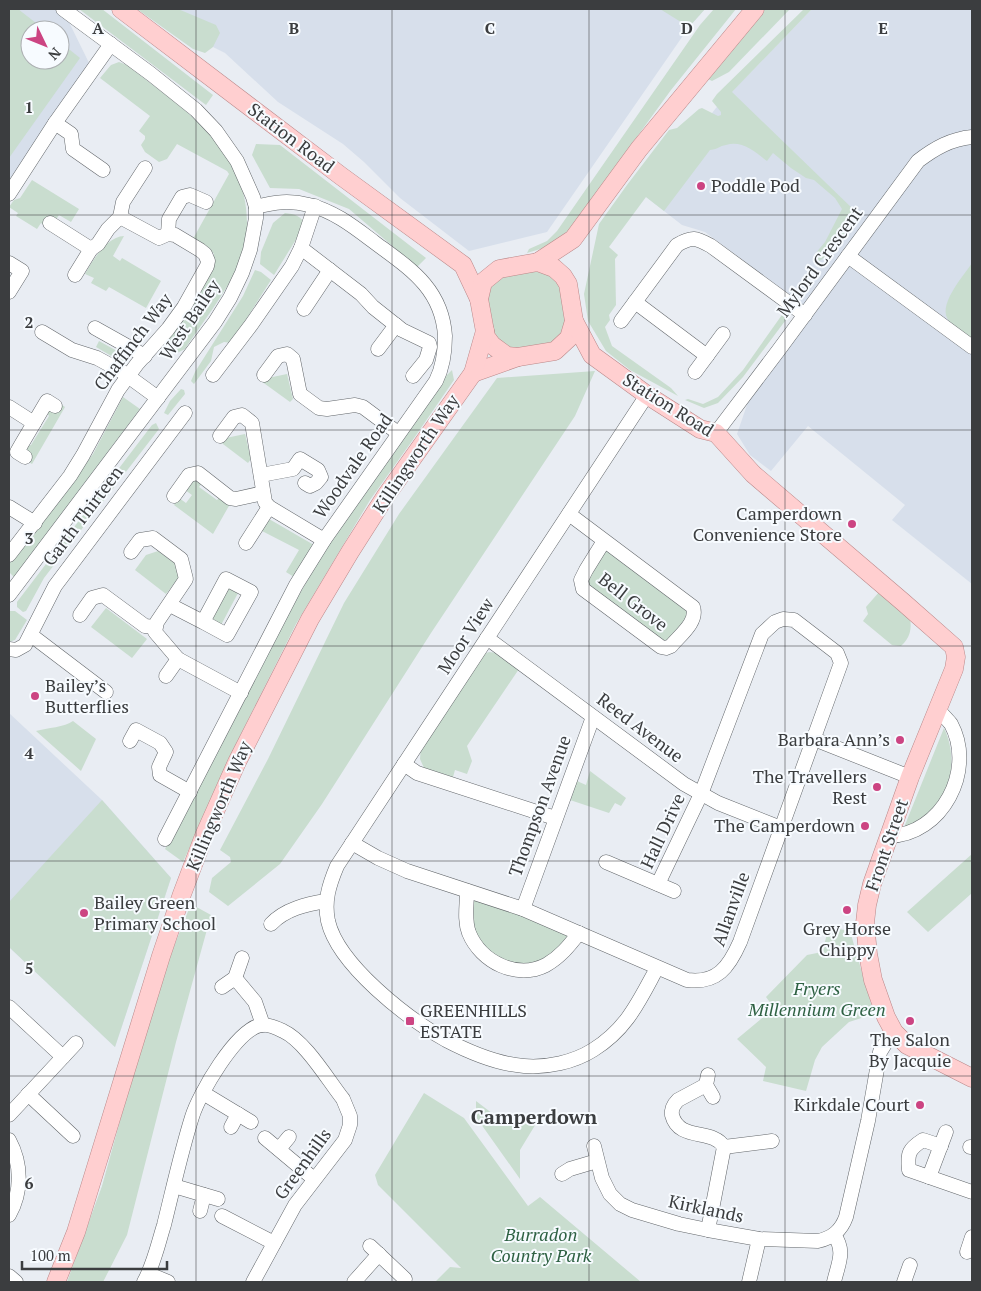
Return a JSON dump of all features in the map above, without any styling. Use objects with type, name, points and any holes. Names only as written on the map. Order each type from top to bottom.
[{"type":"main road","name":"Station Road","points":[[121,9],[341,176],[463,265],[499,270]]},
{"type":"main road","points":[[518,357],[506,356],[497,351],[486,337],[479,299],[483,282],[499,270],[538,262],[573,239],[639,149],[755,9]]},
{"type":"main road","points":[[563,276],[573,239]]},
{"type":"main road","points":[[473,373],[518,357],[556,351],[569,338],[574,321],[568,284],[563,276],[554,268],[538,262]]},
{"type":"main road","name":"Station Road","points":[[463,265],[479,299]]},
{"type":"main road","name":"Station Road","points":[[574,321],[592,355],[647,395],[700,429],[716,433],[753,474],[951,644],[956,652],[956,662]]},
{"type":"main road","name":"Killingworth Way","points":[[56,1282],[76,1232],[158,965],[182,894],[204,836],[237,762],[310,619],[340,569],[385,497],[473,373],[485,331]]},
{"type":"main road","name":"Station Road","points":[[556,351],[592,355]]},
{"type":"main road","name":"Front Street","points":[[894,1032],[886,1017],[872,980],[865,923],[867,905],[872,884],[910,777],[956,662]]},
{"type":"main road","points":[[894,1032],[907,1045],[972,1078]]},
{"type":"street","points":[[63,9],[196,110],[216,131],[237,160],[256,206]]},
{"type":"street","points":[[9,194],[55,123],[111,44]]},
{"type":"street","points":[[55,123],[70,134],[73,149],[103,170]]},
{"type":"street","name":"Mylord Crescent","points":[[716,433],[918,161],[932,151],[952,141],[972,137]]},
{"type":"street","points":[[75,275],[91,249],[98,244],[120,217],[123,202],[145,168]]},
{"type":"street","points":[[120,217],[159,238],[168,234],[169,219],[182,197],[190,194],[206,202]]},
{"type":"street","name":"Woodvale Road","points":[[165,840],[296,585],[324,540],[436,380],[440,372],[445,344],[444,323],[440,309],[433,296],[414,272],[348,223],[333,213],[315,206],[281,201],[256,206]]},
{"type":"street","name":"West Bailey","points":[[9,595],[215,322],[242,274],[250,250],[256,206]]},
{"type":"street","points":[[213,375],[222,354],[287,273],[300,248],[315,206]]},
{"type":"street","points":[[58,224],[91,249]]},
{"type":"street","name":"Chaffinch Way","points":[[9,555],[70,476],[92,440],[118,390],[184,307],[207,266],[207,258],[200,250],[175,235],[168,234]]},
{"type":"street","points":[[621,321],[677,245],[689,238],[711,246],[805,315]]},
{"type":"street","points":[[300,248],[330,270],[402,330],[429,343],[430,347],[426,360],[413,376]]},
{"type":"street","points":[[848,256],[972,347]]},
{"type":"street","points":[[9,263],[22,271],[9,292]]},
{"type":"street","points":[[308,308],[330,270]]},
{"type":"street","points":[[635,302],[707,356]]},
{"type":"street","points":[[378,349],[396,325]]},
{"type":"street","points":[[95,328],[145,356]]},
{"type":"street","points":[[42,332],[72,350],[97,358],[128,376],[158,398]]},
{"type":"street","points":[[695,372],[723,334]]},
{"type":"street","points":[[270,372],[278,356],[287,354],[293,358],[300,394],[319,408],[327,409],[355,405],[363,407],[398,432]]},
{"type":"street","name":"Moor View","points":[[647,395],[352,843],[333,874],[326,894],[326,901],[328,921],[337,944],[357,970],[396,1005],[420,1024],[446,1040],[486,1058],[524,1066],[545,1066],[596,1057],[623,1026],[657,968]]},
{"type":"street","points":[[25,457],[17,452],[34,423],[47,401],[55,406]]},
{"type":"street","points":[[9,407],[34,423]]},
{"type":"street","name":"Garth Thirteen","points":[[9,649],[16,650],[25,645],[41,610],[55,586],[170,423],[185,413]]},
{"type":"street","points":[[226,433],[234,417],[242,415],[252,423],[265,502],[268,507],[324,540]]},
{"type":"street","points":[[261,475],[293,469],[300,459],[318,470],[321,477],[310,486],[305,483]]},
{"type":"street","points":[[179,494],[189,475],[198,473],[230,498],[236,499],[264,493]]},
{"type":"street","points":[[9,507],[35,523]]},
{"type":"street","points":[[246,543],[268,507]]},
{"type":"street","points":[[569,514],[604,541]]},
{"type":"street","points":[[136,551],[140,540],[153,538],[181,559],[186,579],[155,627],[155,632],[159,638],[178,659],[241,694]]},
{"type":"street","name":"Bell Grove","points":[[604,541],[693,607],[695,613],[693,620],[671,646],[661,647],[583,589],[581,580],[583,575],[604,541]]},
{"type":"street","points":[[86,612],[92,598],[102,595],[144,626],[155,627]]},
{"type":"street","points":[[170,605],[203,622]]},
{"type":"street","name":"Allanville","points":[[352,843],[378,858],[408,871],[523,909],[687,980],[699,982],[714,976],[726,968],[740,942],[840,667],[841,658],[838,653],[794,620],[780,620],[762,634],[701,794]]},
{"type":"street","points":[[31,635],[106,692]]},
{"type":"street","name":"Reed Avenue","points":[[487,638],[684,784],[718,803],[781,828]]},
{"type":"street","points":[[166,676],[178,659]]},
{"type":"street","points":[[889,836],[902,836],[930,821],[945,806],[954,786],[959,768],[956,740],[950,722],[938,710]]},
{"type":"street","name":"Thompson Avenue","points":[[523,909],[593,717]]},
{"type":"street","points":[[130,741],[136,730],[160,743],[166,752],[159,767],[160,775],[190,792]]},
{"type":"street","points":[[814,739],[910,777]]},
{"type":"street","points":[[404,764],[416,773],[556,818]]},
{"type":"street","name":"Hall Drive","points":[[658,884],[701,794]]},
{"type":"street","name":"Hall Drive","points":[[606,862],[674,891]]},
{"type":"street","points":[[467,891],[466,920],[469,933],[476,946],[492,962],[512,969],[530,970],[546,965],[566,950],[578,933]]},
{"type":"street","points":[[267,925],[296,908],[326,901]]},
{"type":"street","points":[[222,987],[235,978],[242,958]]},
{"type":"street","points":[[168,1282],[146,1278],[156,1255],[192,1116],[218,1067],[236,1042],[252,1029],[262,1025],[255,1002],[235,978]]},
{"type":"street","points":[[9,1007],[63,1057]]},
{"type":"street","name":"Greenhills","points":[[253,1282],[295,1205],[345,1140],[350,1125],[347,1106],[299,1042],[284,1031],[268,1025],[262,1025]]},
{"type":"street","points":[[834,1282],[841,1252],[839,1241],[834,1235],[840,1230],[846,1217],[868,1121],[880,1052],[894,1032]]},
{"type":"street","points":[[9,1115],[76,1043]]},
{"type":"street","points":[[713,1097],[707,1080],[667,1110],[683,1130],[717,1140],[724,1147]]},
{"type":"street","points":[[204,1093],[251,1122]]},
{"type":"street","points":[[28,1094],[73,1136]]},
{"type":"street","points":[[231,1127],[238,1114]]},
{"type":"street","points":[[929,1177],[946,1132]]},
{"type":"street","points":[[279,1149],[288,1137]]},
{"type":"street","points":[[265,1138],[314,1179]]},
{"type":"street","points":[[9,1140],[16,1156],[19,1175],[16,1198],[9,1215]]},
{"type":"street","points":[[724,1147],[772,1140]]},
{"type":"street","points":[[940,1146],[922,1140],[912,1147],[908,1158],[909,1170],[972,1192]]},
{"type":"street","name":"Kirklands","points":[[594,1146],[597,1161],[610,1194],[620,1204],[640,1213],[678,1224],[759,1239],[818,1241],[834,1235]]},
{"type":"street","points":[[708,1230],[724,1147]]},
{"type":"street","points":[[562,1174],[570,1169],[597,1161]]},
{"type":"street","points":[[174,1186],[218,1199]]},
{"type":"street","points":[[200,1211],[204,1195]]},
{"type":"street","points":[[222,1216],[274,1243]]},
{"type":"street","points":[[967,1252],[972,1236]]},
{"type":"street","points":[[749,1282],[759,1239]]},
{"type":"street","points":[[354,1282],[375,1250],[404,1279]]},
{"type":"street","points":[[904,1282],[910,1265]]},
{"type":"street","points":[[9,1276],[16,1282]]},
{"type":"shaded area","points":[[9,9],[56,9],[66,16],[68,20],[20,20],[20,70],[70,70],[70,24],[90,65],[9,183]]},
{"type":"shaded area","points":[[156,9],[705,9],[689,27],[547,232],[469,251],[400,198],[343,144],[278,102],[225,53]]},
{"type":"shaded area","points":[[812,9],[972,9],[972,584],[892,520],[905,505],[808,426],[771,471],[750,455],[737,434],[748,402],[813,312],[705,232],[682,225],[646,197],[716,108]]},
{"type":"shaded area","name":"Bailey Green Primary School","points":[[9,713],[102,800],[171,878],[115,1047],[9,947]]},
{"type":"green space","points":[[9,9],[18,9],[32,20],[20,20],[20,70],[70,70],[70,50],[80,58],[9,158]]},
{"type":"green space","points":[[79,9],[102,9],[213,95],[206,105]]},
{"type":"green space","points":[[137,9],[178,9],[216,25],[220,33],[213,47],[205,53],[193,49]]},
{"type":"green space","points":[[660,9],[705,9],[689,27]]},
{"type":"green space","points":[[714,9],[736,9],[671,90],[569,230],[547,247],[527,253],[529,249],[547,241],[557,231],[700,25]]},
{"type":"green space","points":[[765,9],[790,9],[729,72],[712,81],[708,79],[720,58]]},
{"type":"green space","points":[[804,9],[812,9],[732,92],[854,210],[846,231],[836,246],[819,261],[815,258],[815,254],[825,242],[842,209],[835,198],[814,180],[806,178],[773,153],[767,161],[743,145],[732,144],[710,150],[664,211],[646,197],[609,247],[618,255],[615,259],[616,305],[609,315],[610,320],[605,327],[612,346],[671,388],[678,396],[630,370],[606,351],[588,321],[584,294],[599,224],[669,130],[677,128],[702,108],[718,116],[721,115],[721,112],[712,101],[717,94]]},
{"type":"green space","points":[[119,62],[127,65],[168,97],[207,131],[223,150],[236,172],[244,195],[247,222],[246,243],[238,267],[224,292],[185,349],[175,354],[164,345],[186,311],[212,263],[214,254],[208,247],[193,239],[229,174],[227,171],[177,144],[167,159],[159,162],[145,152],[141,145],[145,136],[139,131],[150,116],[100,78],[111,65]]},
{"type":"green space","points":[[256,144],[280,145],[426,258],[417,267],[349,209],[299,189],[270,188],[252,155]]},
{"type":"green space","points":[[32,180],[79,209],[71,222],[59,215],[50,229],[41,223],[37,229],[16,216],[18,213],[9,207],[14,200],[20,198]]},
{"type":"green space","points":[[285,213],[302,219],[305,225],[274,275],[260,264],[261,252],[273,223]]},
{"type":"green space","points":[[124,236],[113,256],[120,261],[122,258],[161,281],[146,308],[109,287],[106,291],[91,283],[94,278],[85,274],[96,256],[111,240]]},
{"type":"green space","points":[[972,263],[972,340],[950,322],[946,316],[946,308],[952,292]]},
{"type":"green space","points":[[535,268],[558,280],[567,321],[557,343],[517,352],[494,340],[485,299],[492,280]]},
{"type":"green space","points":[[255,270],[271,280],[231,343],[224,342],[214,347],[211,361],[194,384],[191,381],[195,372],[243,296]]},
{"type":"green space","points":[[784,312],[788,317],[743,377],[718,403],[704,408],[685,400],[688,399],[703,404],[718,397],[743,370]]},
{"type":"green space","points":[[99,341],[128,357],[125,364],[96,347]]},
{"type":"green space","points":[[452,370],[454,380],[370,500],[296,624],[237,742],[183,862],[165,849],[278,633],[347,515],[444,378]]},
{"type":"green space","points":[[595,371],[575,416],[431,633],[322,804],[280,864],[228,906],[209,892],[212,878],[231,862],[230,857],[220,850],[268,759],[344,603],[399,514],[497,378]]},
{"type":"green space","points":[[287,374],[293,399],[290,402],[261,381]]},
{"type":"green space","points":[[181,389],[184,390],[185,394],[168,415],[164,413],[170,401]]},
{"type":"green space","points":[[123,397],[140,409],[14,577],[9,572],[9,564],[93,454]]},
{"type":"green space","points":[[59,403],[65,407],[32,464],[26,460],[25,447],[31,445],[49,416],[45,410]]},
{"type":"green space","points":[[156,423],[159,429],[44,578],[26,611],[23,612],[17,607],[17,602],[152,425]]},
{"type":"green space","points":[[245,434],[251,459],[248,463],[219,441]]},
{"type":"green space","points":[[195,478],[202,483],[199,487],[217,500],[220,497],[230,504],[213,534],[174,505],[179,498],[186,503],[192,495],[185,490]]},
{"type":"green space","points":[[269,519],[314,545],[294,577],[286,572],[299,550],[262,531]]},
{"type":"green space","points":[[158,551],[177,565],[180,576],[166,594],[135,570],[146,555]]},
{"type":"green space","points":[[606,551],[613,551],[687,608],[689,616],[669,640],[661,640],[590,587],[587,581]]},
{"type":"green space","points":[[226,586],[238,593],[220,627],[211,622]]},
{"type":"green space","points":[[880,591],[910,618],[910,633],[901,646],[892,645],[863,621],[868,614],[866,607]]},
{"type":"green space","points":[[106,608],[147,639],[132,658],[91,627]]},
{"type":"green space","points":[[9,611],[15,611],[27,620],[15,640],[9,642]]},
{"type":"green space","points":[[489,652],[497,653],[519,669],[467,746],[472,761],[467,774],[455,770],[453,777],[424,768],[420,759],[421,746],[482,655]]},
{"type":"green space","points":[[73,721],[96,739],[81,771],[36,731],[61,726]]},
{"type":"green space","points":[[944,728],[951,751],[950,775],[947,787],[942,797],[927,816],[903,830]]},
{"type":"green space","points":[[590,771],[626,798],[621,806],[615,803],[609,813],[570,800],[577,781],[586,785]]},
{"type":"green space","name":"Bailey Green Primary School","points":[[102,800],[171,878],[115,1047],[9,947],[9,902]]},
{"type":"green space","points":[[972,854],[972,893],[928,932],[907,912]]},
{"type":"green space","points":[[472,898],[523,913],[571,935],[562,948],[529,967],[495,959],[472,932]]},
{"type":"green space","points":[[191,904],[211,915],[176,1042],[127,1235],[103,1282],[67,1282],[102,1186],[156,991]]},
{"type":"green space","name":"Fryers Millennium Green","points":[[829,927],[850,931],[874,1014],[849,1022],[822,1047],[815,1060],[806,1091],[763,1081],[766,1067],[737,1039],[774,1008],[766,997],[807,955],[822,952]]},
{"type":"green space","name":"Burradon Country Park","points":[[424,1093],[464,1118],[528,1206],[540,1197],[641,1282],[435,1282],[450,1267],[461,1268],[378,1185],[375,1175]]},
{"type":"green space","points":[[476,1101],[501,1120],[537,1122],[520,1150],[520,1179],[476,1117]]},
{"type":"place","name":"Poddle Pod","points":[[701,186]]},
{"type":"place","name":"Camperdown Convenience Store","points":[[852,524]]},
{"type":"place","name":"Bailey’s Butterflies","points":[[35,696]]},
{"type":"place","name":"Barbara Ann’s","points":[[900,740]]},
{"type":"place","name":"The Travellers Rest","points":[[877,787]]},
{"type":"place","name":"The Camperdown","points":[[865,826]]},
{"type":"place","name":"Grey Horse Chippy","points":[[847,910]]},
{"type":"place","name":"Bailey Green Primary School","points":[[84,913]]},
{"type":"place","name":"GREENHILLS ESTATE","points":[[410,1021]]},
{"type":"place","name":"The Salon By Jacquie","points":[[910,1021]]},
{"type":"place","name":"Kirkdale Court","points":[[920,1105]]},
{"type":"district","name":"Camperdown","points":[[534,1117]]}]
